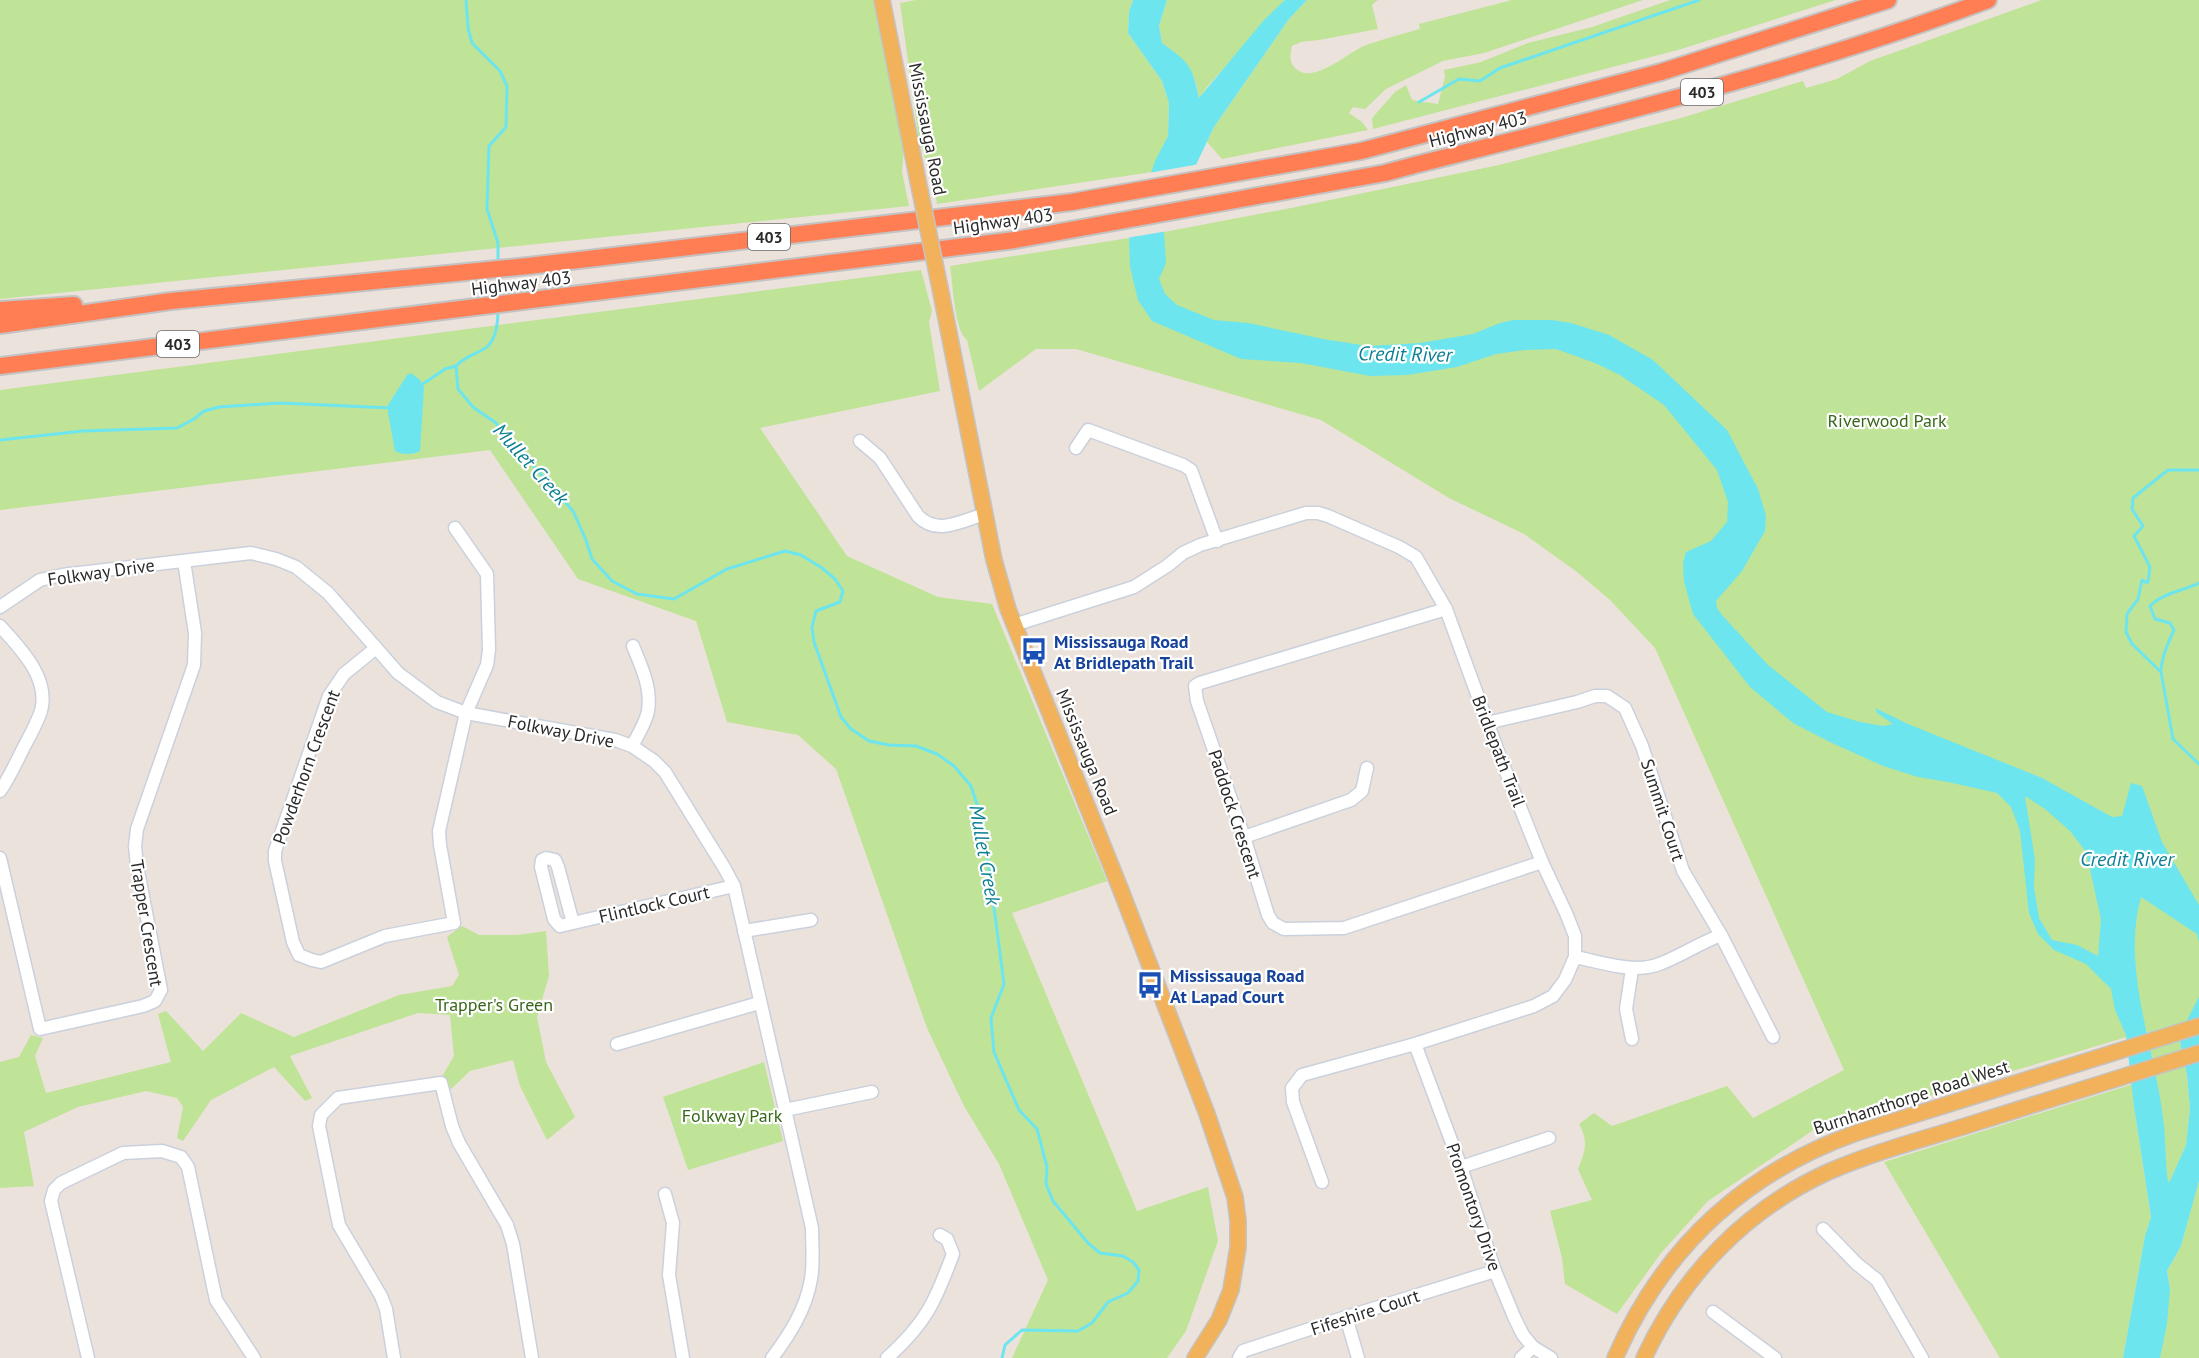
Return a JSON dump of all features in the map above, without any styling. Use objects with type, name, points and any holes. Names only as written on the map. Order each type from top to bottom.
[{"type":"highway","name":"Highway 403","points":[[0,325],[171,301],[528,266],[1072,202],[1381,146],[1661,72],[1888,0]]},
{"type":"highway","name":"Highway 403","points":[[1,366],[1015,240],[1385,173],[1681,98],[1836,52],[1988,0]]},
{"type":"highway","points":[[0,310],[171,301]]},
{"type":"main road","name":"Mississauga Road","points":[[882,0],[997,571],[1014,625],[1074,769],[1207,1114],[1234,1197],[1238,1221],[1238,1247],[1231,1290],[1219,1320],[1195,1358]]},
{"type":"main road","name":"Burnhamthorpe Road West","points":[[1615,1358],[1634,1320],[1666,1269],[1692,1237],[1720,1210],[1765,1176],[1833,1141],[2199,1026]]},
{"type":"main road","points":[[1644,1358],[1664,1319],[1693,1276],[1741,1227],[1773,1203],[1815,1178],[1853,1162],[2199,1053]]},
{"type":"street","points":[[1076,447],[1088,430],[1191,470],[1217,541]]},
{"type":"street","points":[[860,441],[880,458],[925,523],[935,527],[946,526],[985,514]]},
{"type":"street","name":"Bridlepath Trail","points":[[1014,625],[1134,587],[1183,553],[1200,545],[1306,513],[1318,513],[1399,547],[1416,557],[1446,609],[1487,723],[1542,862],[1575,936],[1575,957]]},
{"type":"street","points":[[455,528],[481,563],[487,574],[488,587],[487,665],[466,713]]},
{"type":"street","name":"Folkway Drive","points":[[0,607],[40,580],[62,574],[251,553],[296,567],[328,593],[398,673],[437,702],[466,713],[615,740],[632,746],[654,761],[675,786],[734,886],[759,1003],[813,1228],[812,1278],[797,1322],[772,1358]]},
{"type":"street","name":"Trapper Crescent","points":[[0,858],[40,1029],[143,1006],[155,1001],[161,990],[135,846],[137,829],[194,665],[195,633],[184,561]]},
{"type":"street","name":"Paddock Crescent","points":[[1446,609],[1200,682],[1196,686],[1197,701],[1268,915],[1273,923],[1284,929],[1344,928],[1542,862]]},
{"type":"street","points":[[0,626],[25,653],[36,673],[42,692],[42,709],[36,725],[0,791]]},
{"type":"street","points":[[632,746],[648,712],[649,699],[646,679],[633,646]]},
{"type":"street","name":"Powderhorn Crescent","points":[[376,648],[344,674],[329,696],[279,837],[275,861],[293,942],[298,954],[321,962],[385,936],[454,923],[439,831],[466,713]]},
{"type":"street","name":"Summit Court","points":[[1487,723],[1595,696],[1607,696],[1626,708],[1642,746],[1683,871],[1721,936],[1773,1037]]},
{"type":"street","points":[[1244,837],[1351,800],[1362,790],[1367,768]]},
{"type":"street","name":"Flintlock Court","points":[[573,923],[558,867],[555,860],[546,858],[542,860],[540,867],[554,919],[560,926],[734,886]]},
{"type":"street","points":[[744,931],[811,920]]},
{"type":"street","points":[[1322,1182],[1293,1102],[1292,1088],[1302,1075],[1415,1044],[1534,1006],[1553,996],[1565,980],[1575,957],[1632,969],[1660,964],[1703,942],[1721,936]]},
{"type":"street","points":[[1632,969],[1626,1009],[1632,1039]]},
{"type":"street","points":[[617,1044],[759,1003]]},
{"type":"street","name":"Promontory Drive","points":[[1415,1044],[1461,1167],[1496,1271],[1523,1335],[1533,1347],[1551,1358]]},
{"type":"street","points":[[394,1358],[386,1309],[381,1296],[339,1225],[319,1126],[321,1115],[338,1098],[441,1083],[452,1126],[459,1143],[507,1225],[513,1244],[532,1358]]},
{"type":"street","points":[[785,1110],[872,1092]]},
{"type":"street","points":[[1461,1167],[1549,1138]]},
{"type":"street","points":[[88,1358],[51,1201],[54,1190],[62,1183],[123,1153],[162,1151],[181,1157],[188,1167],[216,1300],[254,1358]]},
{"type":"street","points":[[666,1194],[673,1223],[669,1275],[683,1358]]},
{"type":"street","points":[[1823,1229],[1857,1264],[1877,1280],[1922,1358]]},
{"type":"street","points":[[887,1358],[905,1342],[925,1318],[937,1296],[953,1254],[947,1239],[940,1235]]},
{"type":"street","name":"Fifeshire Court","points":[[1239,1358],[1244,1351],[1496,1271]]},
{"type":"street","points":[[1713,1312],[1774,1358]]},
{"type":"street","points":[[1346,1317],[1358,1358]]},
{"type":"street","points":[[1521,1358],[1533,1347]]},
{"type":"green space","points":[[0,0],[874,0],[904,147],[902,172],[909,206],[0,299]]},
{"type":"green space","points":[[916,0],[1133,0],[1129,12],[1128,33],[1162,81],[1169,103],[1168,136],[1152,172],[937,204],[933,179],[919,141],[900,3]]},
{"type":"green space","points":[[1167,0],[1285,0],[1207,87],[1199,99],[1195,80],[1188,66],[1162,43],[1159,26]]},
{"type":"green space","points":[[1307,0],[1378,0],[1372,5],[1378,29],[1301,42],[1292,46],[1290,58],[1293,66],[1302,72],[1311,73],[1331,66],[1366,45],[1420,29],[1419,24],[1512,0],[1643,0],[1484,53],[1443,61],[1386,89],[1365,109],[1353,107],[1349,113],[1362,122],[1368,130],[1222,159],[1207,142],[1214,127],[1289,19]]},
{"type":"green space","points":[[1670,0],[1836,0],[1678,50],[1373,129],[1372,118],[1395,92],[1406,85],[1412,100],[1438,104],[1445,77],[1444,70],[1481,62],[1528,43],[1592,27]]},
{"type":"green space","name":"Riverwood Park","points":[[2042,0],[2199,0],[2199,1014],[2189,1017],[2180,1042],[2187,1075],[2190,1108],[2186,1145],[2170,1182],[2167,1182],[2163,1119],[2147,1031],[1812,1131],[1708,1201],[1661,1253],[1617,1314],[1565,1284],[1562,1258],[1550,1211],[1592,1200],[1578,1169],[1585,1146],[1579,1124],[1594,1113],[1612,1126],[1727,1086],[1753,1118],[1844,1070],[1655,648],[1610,600],[1577,572],[1524,534],[1449,498],[1321,420],[1076,349],[1036,349],[979,391],[967,340],[959,327],[950,266],[1129,238],[1131,271],[1164,232],[1499,165],[1681,118],[1803,81],[1806,88],[1837,79],[1870,61]]},
{"type":"green space","points":[[921,270],[932,311],[929,322],[940,391],[760,428],[847,556],[938,597],[992,604],[1107,881],[1012,913],[1137,1211],[1208,1187],[1218,1241],[1186,1331],[1167,1358],[1012,1358],[1048,1280],[999,1164],[964,1106],[927,1028],[836,769],[798,735],[727,722],[696,621],[578,579],[490,450],[0,510],[0,390]]},
{"type":"green space","name":"Trapper's Green","points":[[462,926],[479,935],[518,935],[546,931],[549,976],[537,1017],[546,1062],[575,1117],[547,1140],[520,1086],[513,1060],[470,1071],[451,1089],[439,1082],[454,1056],[450,1015],[418,1013],[290,1056],[312,1098],[305,1101],[274,1067],[211,1100],[183,1141],[177,1138],[183,1107],[177,1098],[146,1091],[78,1107],[24,1132],[34,1186],[0,1188],[0,1062],[19,1057],[31,1035],[43,1038],[35,1056],[46,1093],[171,1062],[158,1014],[166,1011],[203,1051],[241,1013],[294,1037],[399,995],[452,986],[459,975],[447,937]]},
{"type":"green space","name":"Folkway Park","points":[[764,1062],[783,1141],[688,1170],[663,1097]]},
{"type":"green space","points":[[2133,1084],[2134,1107],[2151,1217],[2145,1236],[2123,1358],[2000,1358],[1884,1162]]},
{"type":"green space","points":[[2199,1181],[2199,1358],[2160,1358],[2170,1289],[2167,1271],[2181,1246]]},
{"type":"water","name":"Credit River","points":[[1133,0],[1167,0],[1159,26],[1162,43],[1188,65],[1199,98],[1264,20],[1285,0],[1307,0],[1289,19],[1214,127],[1164,232],[1166,263],[1159,279],[1165,294],[1177,305],[1214,320],[1248,323],[1368,346],[1420,343],[1473,334],[1513,320],[1552,320],[1571,323],[1609,335],[1653,360],[1727,430],[1758,489],[1766,516],[1765,531],[1742,571],[1716,601],[1717,608],[1722,615],[1768,665],[1827,712],[1860,722],[1883,726],[1893,724],[1877,713],[1875,708],[1908,724],[2042,778],[2112,817],[2122,816],[2131,783],[2142,786],[2162,842],[2199,905],[2199,943],[2197,934],[2141,897],[2136,924],[2137,979],[2159,1091],[2168,1182],[2186,1145],[2190,1108],[2187,1075],[2180,1042],[2187,1020],[2199,997],[2199,1181],[2181,1246],[2167,1271],[2170,1289],[2167,1323],[2160,1358],[2123,1358],[2145,1236],[2151,1217],[2134,1107],[2126,1035],[2115,1010],[2111,989],[2086,964],[2054,950],[2038,934],[2029,913],[2020,831],[2011,807],[1997,793],[1918,777],[1883,766],[1830,742],[1793,723],[1750,687],[1693,614],[1684,582],[1683,563],[1686,552],[1711,541],[1727,522],[1728,502],[1717,470],[1664,405],[1620,375],[1556,349],[1496,354],[1457,367],[1407,375],[1370,376],[1301,363],[1241,359],[1152,321],[1138,300],[1130,267],[1129,238],[1155,161],[1168,136],[1169,103],[1162,81],[1128,33],[1129,12]],"holes":[[[2025,796],[2045,809],[2070,831],[2086,852],[2101,919],[2098,956],[2077,945],[2052,940],[2039,918],[2034,887],[2035,860]]]},
{"type":"water","points":[[411,373],[420,380],[424,388],[420,451],[404,454],[395,451],[388,405],[407,375]]},
{"type":"pier","points":[[1200,164],[1168,231],[1126,238],[1148,173]]},
{"type":"waterway","name":"Mullet Creek","points":[[466,0],[468,28],[472,43],[500,71],[507,86],[506,127],[489,146],[487,209],[498,243],[498,264]]},
{"type":"waterway","points":[[1419,102],[1459,79],[1480,81],[1500,68],[1699,0]]},
{"type":"waterway","name":"Mullet Creek","points":[[498,300],[499,274]]},
{"type":"waterway","name":"Mullet Creek","points":[[498,309],[496,329],[491,342],[484,349],[464,359],[456,366],[458,389],[473,407],[496,423],[573,511],[592,559],[612,581],[637,594],[674,599],[727,569],[785,551],[801,555],[835,579],[843,591],[840,602],[816,611],[812,627],[814,642],[841,717],[851,729],[869,741],[889,745],[916,746],[937,754],[954,766],[971,786],[983,823],[1004,984],[991,1018],[994,1052],[1019,1110],[1037,1129],[1047,1167],[1046,1184],[1053,1201],[1088,1243],[1100,1253],[1123,1256],[1133,1262],[1139,1270],[1138,1281],[1128,1293],[1108,1302],[1092,1323],[1078,1331],[1022,1330],[1005,1345],[1002,1358]]},
{"type":"waterway","points":[[420,386],[445,369],[456,366]]},
{"type":"waterway","points":[[0,440],[83,431],[177,428],[204,411],[219,407],[280,403],[391,408]]},
{"type":"waterway","points":[[2199,470],[2168,470],[2133,498],[2132,509],[2143,526],[2134,536],[2150,567],[2148,581],[2147,583],[2142,580],[2138,599],[2127,614],[2126,632],[2132,644],[2161,672],[2173,739],[2199,764]]},
{"type":"waterway","points":[[2161,670],[2174,630],[2170,623],[2155,619],[2150,606],[2167,595],[2199,583]]},
{"type":"place","name":"Mississauga Road At Bridlepath Trail","points":[[1034,651]]},
{"type":"place","name":"Mississauga Road At Lapad Court","points":[[1150,985]]}]
